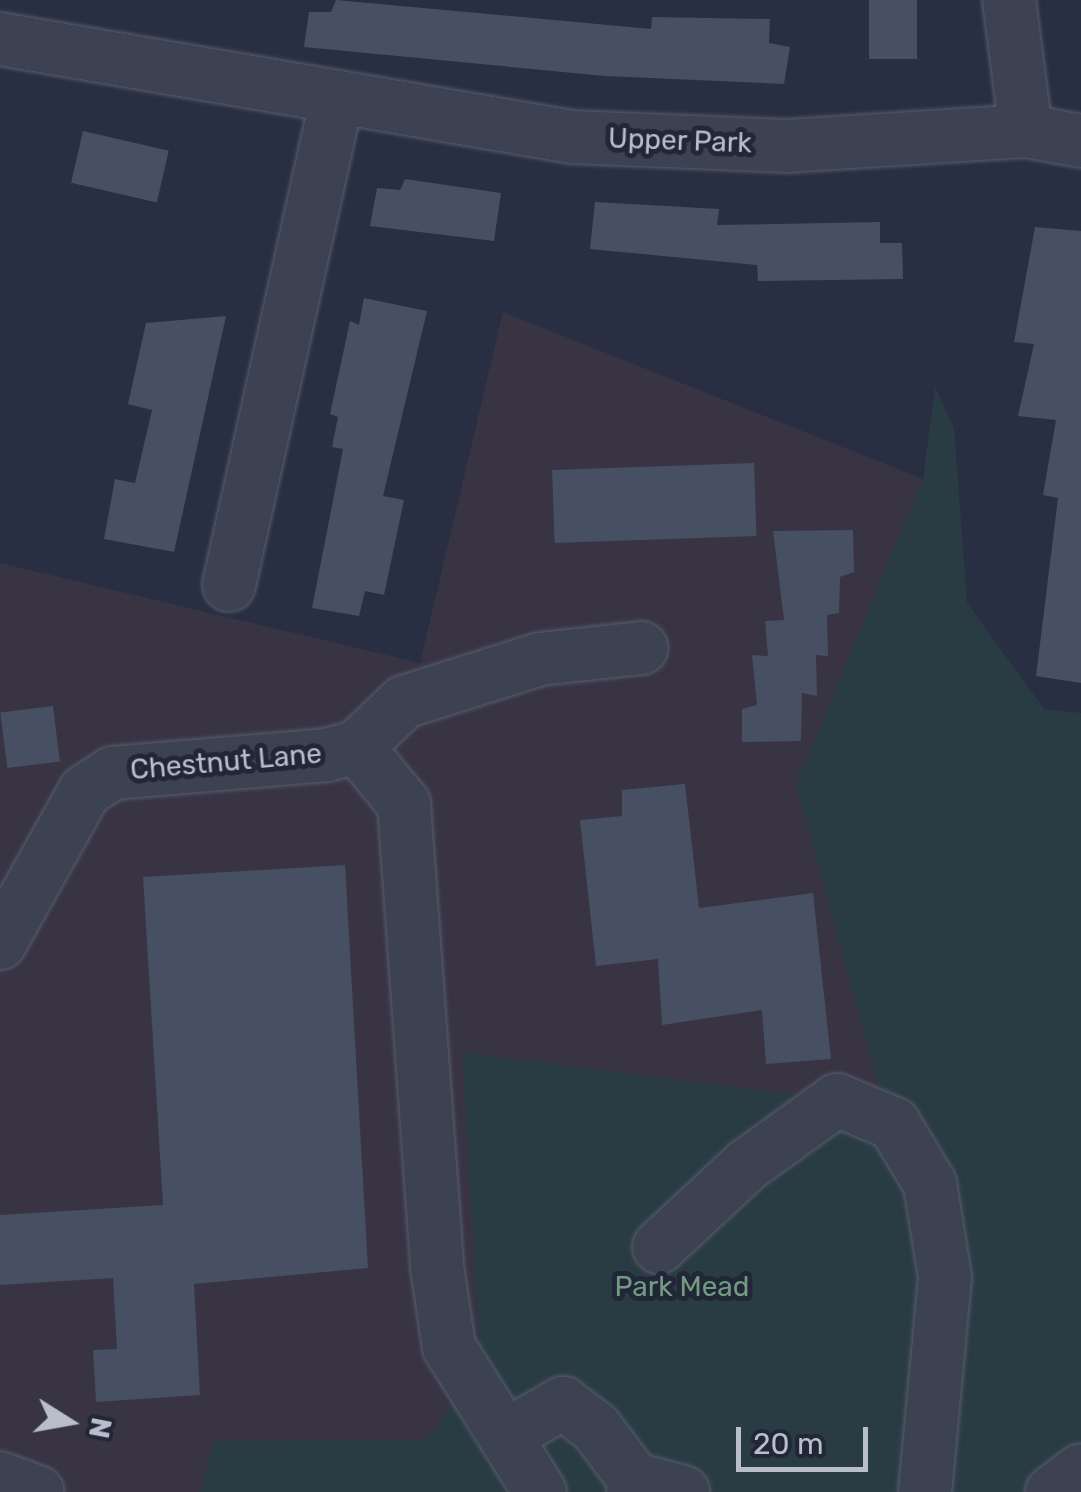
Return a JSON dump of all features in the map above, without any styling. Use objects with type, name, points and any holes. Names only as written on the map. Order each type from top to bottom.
[{"type":"street","points":[[1009,0],[1026,130]]},
{"type":"street","name":"Upper Park","points":[[0,39],[336,102],[630,139],[787,146],[1026,130],[1081,141]]},
{"type":"street","points":[[229,585],[336,102]]},
{"type":"street","name":"Chestnut Lane","points":[[0,943],[84,791],[113,773],[357,747],[404,702],[540,659],[641,648]]},
{"type":"street","points":[[357,747],[404,804],[437,1268],[449,1346],[540,1492]]},
{"type":"street","points":[[659,1247],[747,1165],[837,1100],[894,1124],[930,1184],[945,1277],[926,1492]]},
{"type":"street","points":[[505,1436],[563,1403],[596,1428],[633,1485],[683,1492]]},
{"type":"street","points":[[1052,1492],[1081,1470]]},
{"type":"street","points":[[0,1478],[38,1492]]},
{"type":"shaded area","points":[[503,312],[923,479],[796,785],[885,1107],[462,1053],[574,1492],[0,1492],[0,563],[420,663]]},
{"type":"green space","name":"Park Mead","points":[[935,387],[954,428],[967,603],[1044,709],[1081,713],[1081,1492],[201,1492],[215,1441],[426,1440],[481,1362],[462,1052],[885,1107],[796,785],[923,479]]},
{"type":"building","points":[[336,0],[651,29],[652,17],[770,19],[769,43],[790,47],[784,84],[605,76],[304,47],[309,12],[331,12]]},
{"type":"building","points":[[869,0],[917,0],[917,59],[869,59]]},
{"type":"building","points":[[83,131],[169,151],[157,202],[71,183]]},
{"type":"building","points":[[405,179],[501,193],[494,241],[370,226],[377,188],[400,190]]},
{"type":"building","points":[[595,202],[719,209],[717,225],[880,222],[880,243],[902,243],[903,279],[758,281],[757,265],[590,249]]},
{"type":"building","points":[[1035,227],[1081,231],[1081,683],[1036,676],[1058,498],[1043,495],[1056,420],[1018,416],[1034,344],[1014,342]]},
{"type":"building","points":[[364,298],[427,311],[383,496],[404,500],[384,595],[365,591],[359,616],[312,608],[343,449],[332,447],[338,417],[330,414],[350,321],[359,325]]},
{"type":"building","points":[[226,316],[174,552],[104,539],[115,479],[135,483],[152,410],[128,404],[146,323]]},
{"type":"building","points":[[754,463],[757,536],[555,543],[552,470]]},
{"type":"building","points":[[853,530],[854,572],[840,577],[839,613],[827,615],[828,656],[816,655],[817,696],[802,693],[801,741],[742,742],[742,709],[757,705],[752,655],[768,656],[765,621],[784,620],[773,531]]},
{"type":"building","points":[[53,706],[60,762],[7,768],[0,712]]},
{"type":"building","points":[[685,784],[699,908],[813,893],[831,1059],[766,1064],[762,1010],[662,1025],[658,959],[596,966],[580,820],[622,816],[622,790]]},
{"type":"building","points":[[345,865],[368,1268],[194,1284],[200,1395],[96,1402],[93,1350],[117,1349],[113,1278],[0,1285],[0,1215],[163,1205],[143,877]]}]
